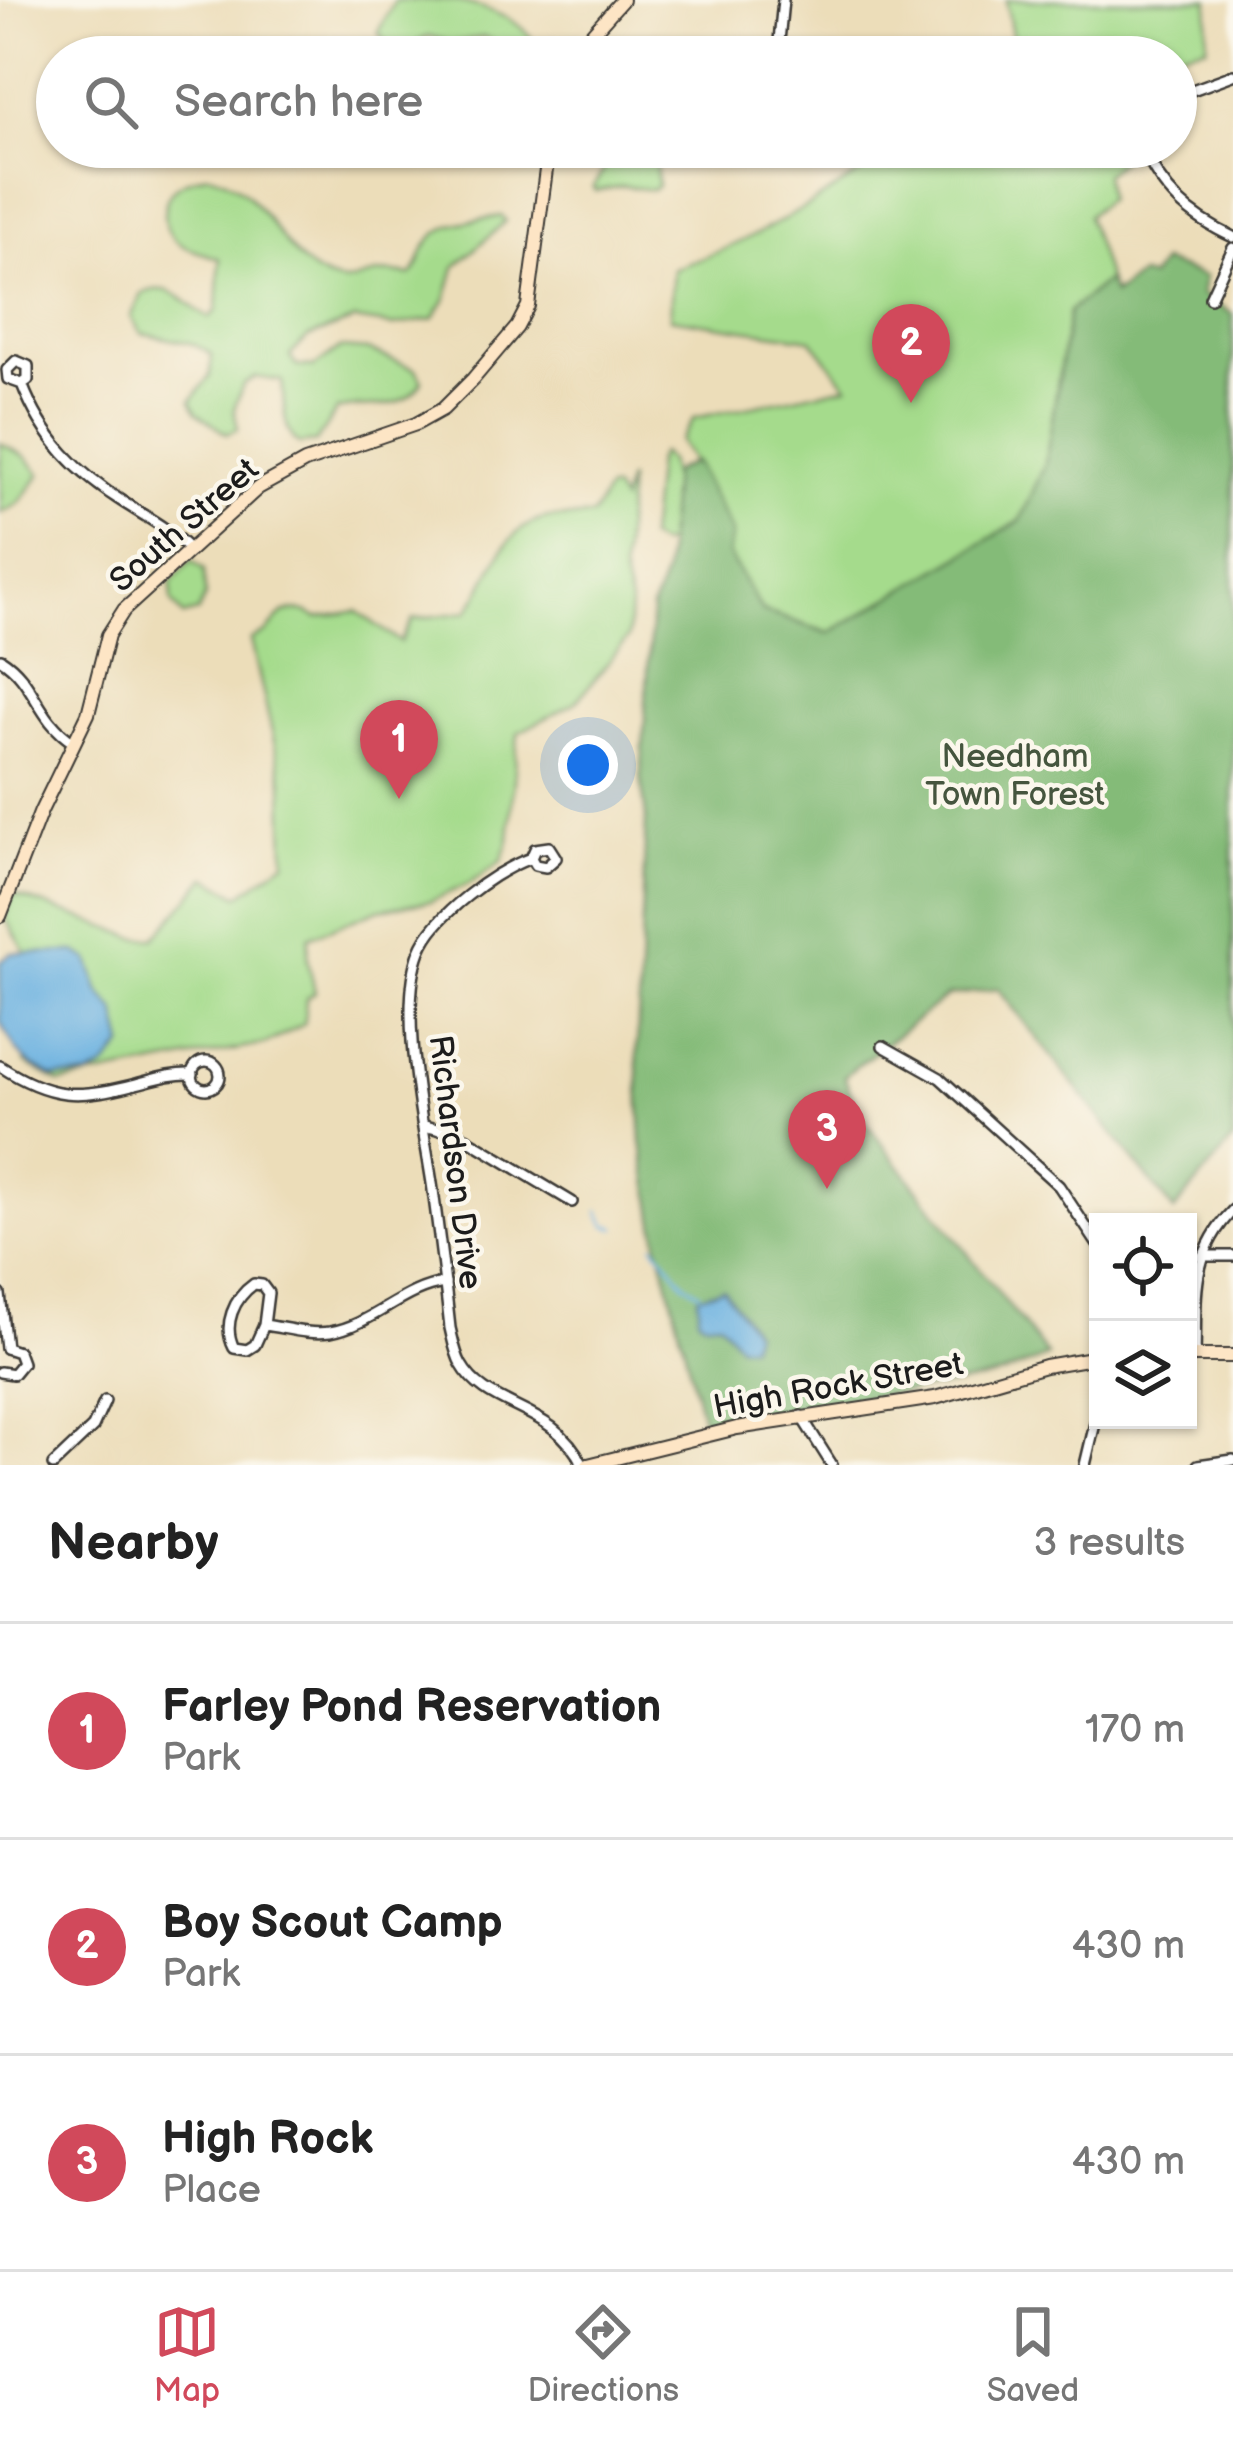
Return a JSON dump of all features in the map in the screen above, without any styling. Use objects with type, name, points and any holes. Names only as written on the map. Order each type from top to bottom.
[{"type":"street","points":[[590,36],[622,0]]},
{"type":"street","points":[[779,36],[783,0]]},
{"type":"street","points":[[1197,88],[1233,75]]},
{"type":"street","name":"South Street","points":[[0,916],[41,811],[92,701],[112,625],[258,488],[284,472],[416,424],[442,409],[473,380],[517,327],[528,306],[546,168]]},
{"type":"street","points":[[1152,168],[1179,205],[1233,237]]},
{"type":"street","points":[[1210,298],[1233,248]]},
{"type":"street","points":[[16,361],[28,366],[30,373],[22,384],[13,383],[3,368],[16,361]]},
{"type":"street","points":[[22,384],[51,442],[74,466],[189,548]]},
{"type":"street","points":[[2,645],[0,659],[22,677],[49,724],[74,743]]},
{"type":"street","name":"Richardson Drive","points":[[531,859],[455,906],[432,928],[418,954],[412,1017],[450,1328],[463,1368],[490,1393],[552,1424],[586,1465]]},
{"type":"street","points":[[883,1046],[954,1089],[1059,1186],[1089,1231]]},
{"type":"street","points":[[0,1066],[41,1090],[58,1094],[193,1075]]},
{"type":"street","points":[[424,1126],[459,1134],[572,1202]]},
{"type":"street","points":[[1194,1321],[1197,1270],[1210,1239],[1233,1210]]},
{"type":"street","points":[[1202,1256],[1233,1256]]},
{"type":"street","points":[[263,1325],[292,1331],[336,1331],[416,1290],[445,1282]]},
{"type":"street","points":[[254,1284],[268,1293],[263,1325],[255,1345],[247,1350],[234,1348],[229,1328],[235,1304],[254,1284]]},
{"type":"street","points":[[0,1294],[3,1349],[18,1352],[22,1363],[13,1374],[0,1372]]},
{"type":"street","points":[[1197,1356],[1233,1356]]},
{"type":"street","name":"High Rock Street","points":[[586,1465],[687,1438],[801,1416],[935,1398],[1046,1366],[1089,1359]]},
{"type":"street","points":[[53,1465],[93,1427],[105,1401]]},
{"type":"street","points":[[801,1416],[832,1465]]},
{"type":"street","points":[[1085,1465],[1094,1429]]},
{"type":"street","points":[[1198,1465],[1233,1460]]},
{"type":"green space","points":[[395,0],[454,1],[492,11],[529,36],[381,36],[378,32]]},
{"type":"green space","points":[[1006,0],[1209,0],[1207,46],[1197,48],[1197,36],[1012,36]]},
{"type":"green space","points":[[605,168],[656,168],[658,186],[653,190],[622,186],[596,191],[593,187]]},
{"type":"green space","points":[[866,168],[1111,168],[1104,174],[1107,199],[1087,216],[1108,280],[1092,293],[1130,290],[1020,522],[829,633],[762,611],[727,553],[732,533],[659,545],[648,539],[660,453],[668,460],[673,484],[706,485],[680,441],[694,418],[848,386],[811,339],[670,318],[673,269],[733,245]]},
{"type":"green space","points":[[207,174],[244,193],[301,260],[337,281],[386,273],[411,275],[439,232],[468,221],[501,216],[506,221],[455,267],[446,299],[433,319],[393,326],[355,320],[308,337],[290,356],[296,366],[314,367],[340,348],[367,350],[416,369],[422,381],[415,392],[395,403],[337,410],[316,442],[299,444],[287,424],[282,381],[256,377],[243,385],[234,409],[238,429],[227,434],[197,413],[191,401],[210,376],[212,355],[194,344],[141,333],[131,317],[142,294],[161,289],[209,318],[217,310],[220,259],[175,240],[164,216],[167,199],[178,185]]},
{"type":"green space","name":"Needham Town Forest","points":[[1162,262],[1205,277],[1201,294],[1233,314],[1233,1140],[1174,1211],[998,989],[947,996],[844,1076],[859,1114],[1048,1356],[1002,1375],[963,1384],[810,1405],[704,1427],[658,1242],[642,1142],[637,1049],[646,818],[641,778],[652,608],[665,573],[672,472],[695,462],[732,533],[728,554],[762,611],[829,633],[1020,521],[1045,464],[1069,311],[1108,280],[1113,295],[1140,275],[1150,278]]},
{"type":"green space","points":[[0,443],[25,456],[41,474],[18,504],[1,513]]},
{"type":"green space","points":[[628,479],[622,572],[630,604],[628,638],[576,702],[518,733],[509,841],[502,861],[431,901],[379,909],[309,937],[315,992],[306,999],[304,1024],[266,1044],[60,1083],[25,1063],[32,1052],[31,961],[5,918],[13,894],[137,938],[155,938],[207,877],[239,896],[285,862],[283,781],[251,640],[266,633],[283,613],[301,611],[317,618],[357,611],[400,642],[413,619],[467,612],[516,534],[544,519],[592,516],[607,490],[614,490],[621,501]]},
{"type":"green space","points":[[191,560],[204,570],[205,596],[198,612],[183,616],[172,602],[171,583]]},
{"type":"water","points":[[76,952],[89,960],[100,993],[116,1011],[124,1045],[106,1067],[88,1077],[53,1077],[16,1050],[0,1021],[0,962],[11,953]]},
{"type":"water","points":[[723,1288],[754,1331],[750,1345],[739,1345],[719,1321],[705,1322],[698,1317],[698,1296]]},
{"type":"waterway","points":[[599,1211],[606,1225],[617,1228]]},
{"type":"waterway","points":[[654,1245],[684,1283],[700,1293]]},
{"type":"place","name":"Boy Scout Camp","points":[[911,403]]},
{"type":"place","name":"Farley Pond Reservation","points":[[399,799]]},
{"type":"place","name":"High Rock","points":[[827,1189]]}]
